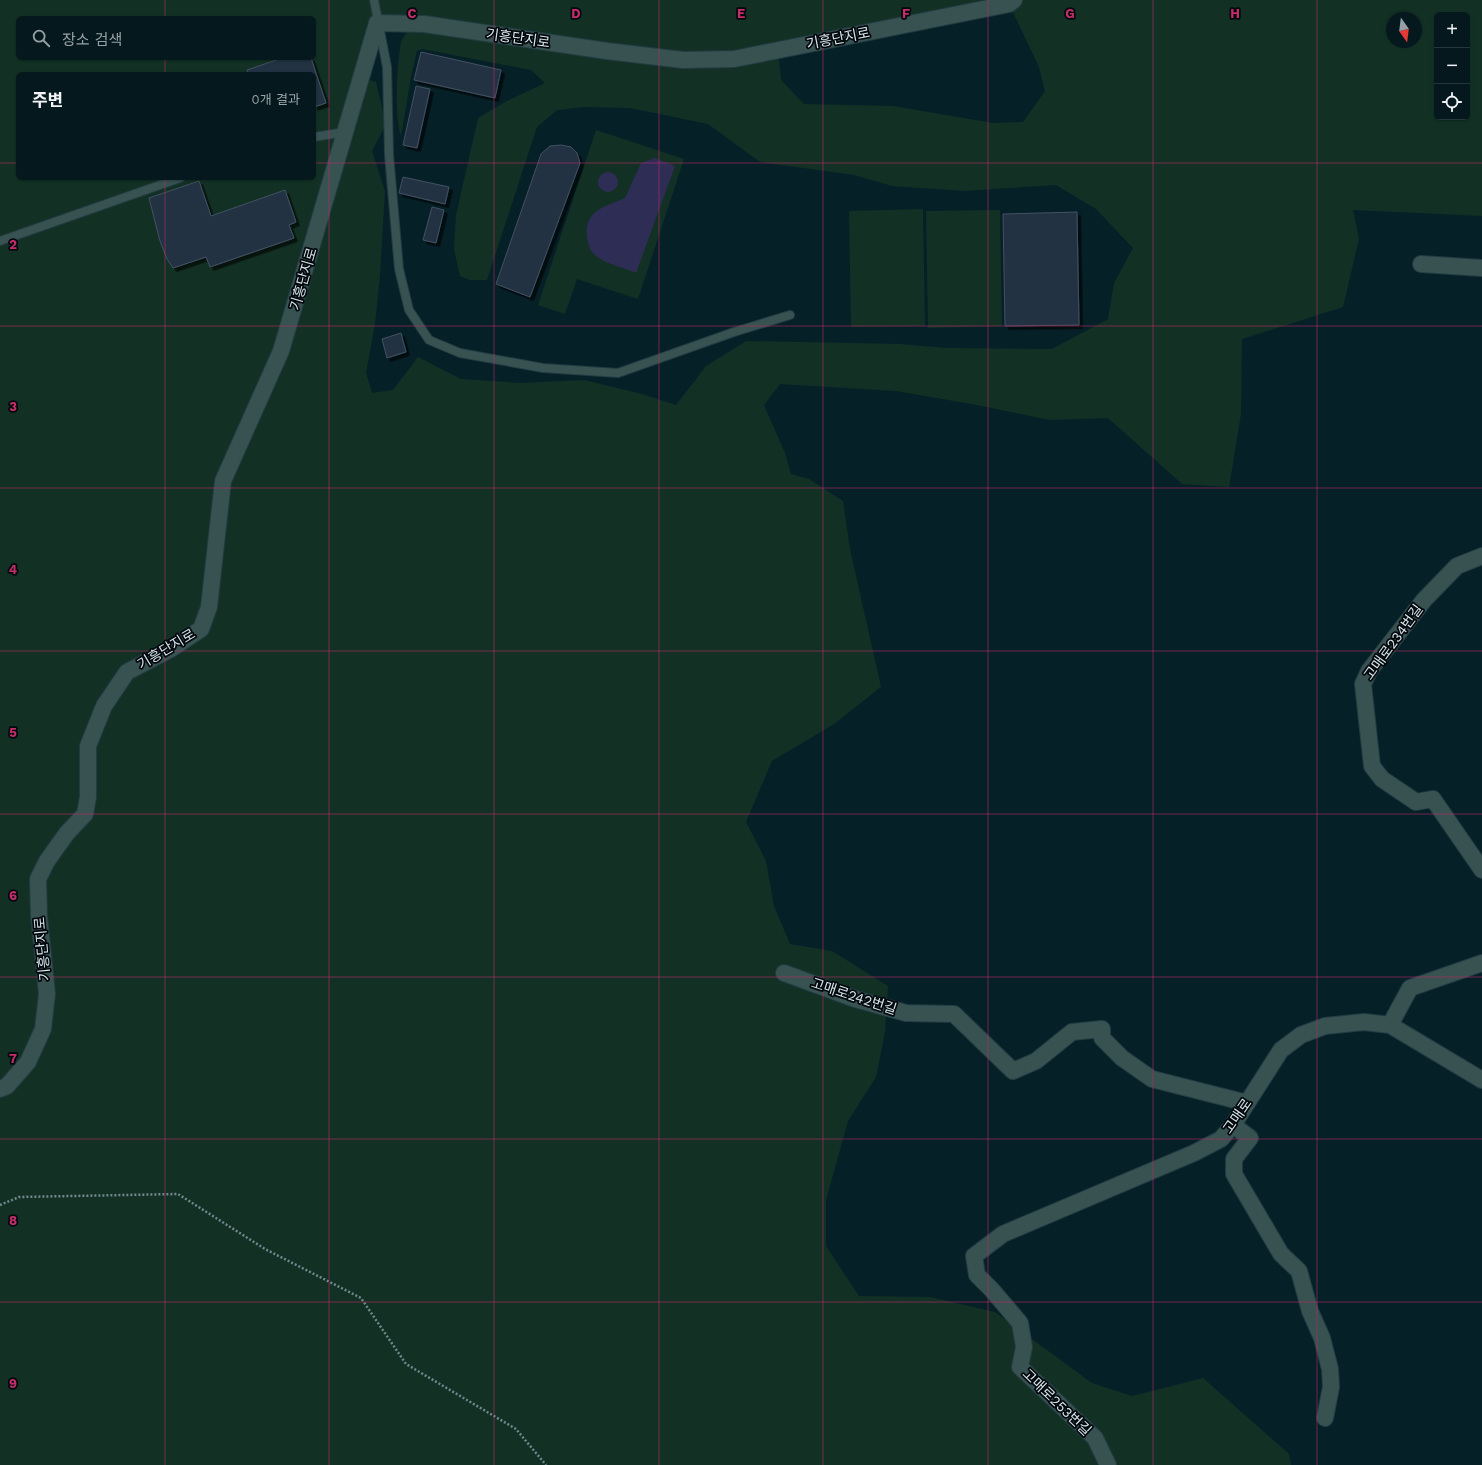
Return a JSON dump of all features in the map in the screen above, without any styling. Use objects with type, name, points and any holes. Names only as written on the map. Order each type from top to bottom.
[{"type":"street","name":"기흥단지로","points":[[0,1089],[6,1086],[28,1062],[43,1029],[47,994],[39,916],[38,880],[47,861],[63,839],[85,814],[88,797],[88,746],[104,706],[127,672],[171,649],[200,628],[209,607],[223,481],[281,351],[377,23],[424,24],[607,51],[683,60],[734,59],[1009,4],[1014,0]]},
{"type":"street","points":[[1421,264],[1482,268]]},
{"type":"street","name":"고매로234번길","points":[[1482,556],[1457,566],[1424,600],[1369,671],[1363,684],[1372,766],[1382,779],[1416,802],[1434,799],[1482,870]]},
{"type":"street","points":[[1390,1025],[1410,988],[1482,963]]},
{"type":"street","name":"고매로242번길","points":[[784,973],[855,999],[906,1013],[954,1014],[1013,1071],[1036,1061],[1072,1032],[1102,1029],[1102,1038],[1122,1058],[1152,1079],[1247,1103]]},
{"type":"street","name":"고매로","points":[[974,1256],[1003,1234],[1221,1139],[1233,1125],[1281,1050],[1301,1035],[1325,1026],[1364,1022],[1390,1025],[1482,1080]]},
{"type":"street","points":[[1233,1125],[1250,1138],[1234,1159],[1234,1174],[1281,1254],[1299,1271],[1310,1311],[1322,1338],[1330,1369],[1330,1387],[1325,1418]]},
{"type":"street","name":"고매로253번길","points":[[974,1256],[977,1275],[1020,1323],[1024,1347],[1020,1367],[1095,1438],[1108,1465]]},
{"type":"lane","points":[[374,0],[377,23],[387,67],[388,155],[399,269],[408,310],[429,340],[460,353],[543,368],[618,373],[734,332],[790,315]]},
{"type":"lane","points":[[316,137],[346,132]]},
{"type":"lane","points":[[0,241],[174,180]]},
{"type":"path","points":[[0,1205],[19,1197],[178,1194],[265,1249],[361,1298],[406,1364],[516,1428],[546,1465]]},
{"type":"green space","points":[[0,0],[1482,0],[1482,216],[1353,210],[1359,239],[1343,307],[1242,339],[1241,414],[1229,487],[1182,484],[1108,418],[1050,420],[977,405],[896,391],[780,384],[764,405],[785,453],[791,474],[809,479],[843,501],[850,549],[881,687],[834,724],[772,761],[746,822],[766,861],[774,906],[790,944],[832,951],[888,986],[885,1032],[876,1077],[848,1121],[826,1200],[826,1246],[859,1296],[930,1297],[995,1312],[1092,1383],[1132,1396],[1203,1378],[1289,1454],[1291,1465],[0,1465]],"holes":[[[1009,4],[1039,67],[1045,91],[1023,122],[993,123],[893,106],[804,104],[781,80],[778,51]],[[378,23],[407,32],[401,42],[397,76],[397,116],[401,136],[417,51],[422,49],[531,70],[545,83],[505,102],[478,118],[456,215],[454,249],[460,276],[470,280],[487,280],[537,127],[557,110],[585,107],[630,108],[708,124],[760,162],[854,175],[892,186],[964,191],[1056,185],[1096,209],[1133,248],[1114,283],[1108,319],[1052,349],[947,348],[899,344],[746,341],[706,366],[676,405],[642,394],[584,380],[521,383],[461,379],[418,357],[393,390],[372,393],[366,373],[375,324],[380,276],[385,191],[372,151],[386,124],[376,82],[362,78]]]},
{"type":"green space","points":[[596,130],[684,159],[638,299],[577,279],[565,314],[538,305]]},
{"type":"green space","points":[[923,209],[925,326],[851,327],[849,211]]},
{"type":"green space","points":[[1000,210],[1002,326],[928,328],[926,211]]},
{"type":"shaded area","points":[[655,158],[675,166],[636,273],[604,261],[594,254],[588,242],[587,228],[592,215],[597,211],[625,198],[641,163]]},
{"type":"shaded area","points":[[608,172],[615,175],[618,182],[615,189],[608,192],[601,189],[598,182],[601,175]]},
{"type":"building","points":[[421,52],[501,70],[495,98],[414,80]]},
{"type":"building","points":[[276,60],[312,60],[316,72],[248,72],[247,70]]},
{"type":"building","points":[[316,73],[326,103],[316,106]]},
{"type":"building","points":[[416,86],[430,89],[417,148],[403,145]]},
{"type":"building","points":[[561,145],[571,147],[577,153],[580,163],[530,297],[496,284],[541,154],[550,146]]},
{"type":"building","points":[[403,177],[449,187],[445,204],[399,193]]},
{"type":"building","points":[[199,181],[211,216],[285,190],[296,222],[289,225],[294,238],[210,267],[206,257],[173,268],[167,259],[160,241],[149,198]]},
{"type":"building","points":[[432,207],[444,210],[436,243],[423,240]]},
{"type":"building","points":[[1077,212],[1079,325],[1005,326],[1003,214]]},
{"type":"building","points":[[401,333],[406,352],[387,358],[382,339]]}]
